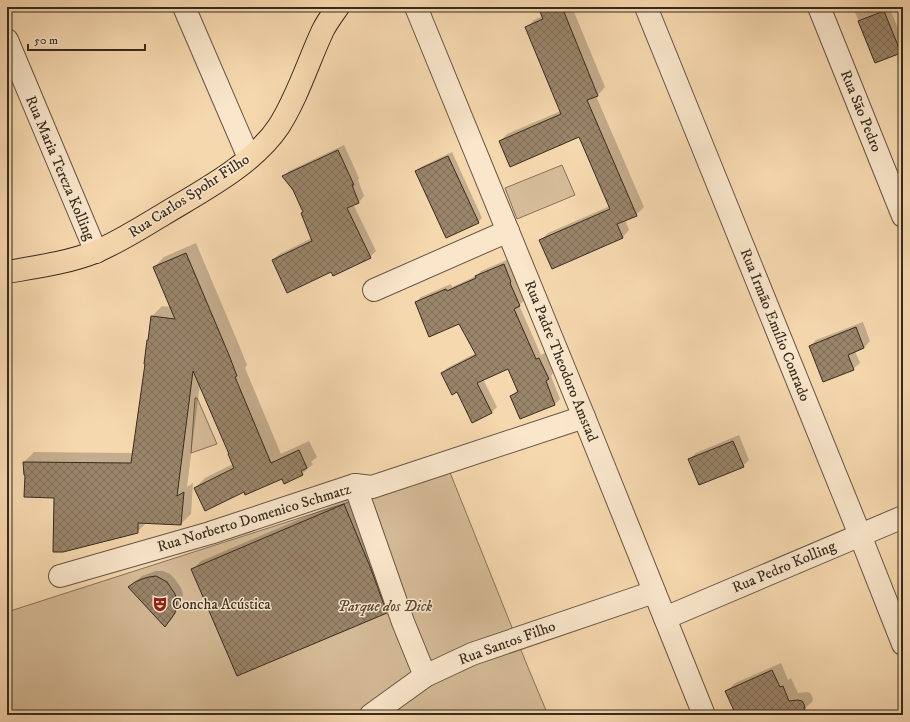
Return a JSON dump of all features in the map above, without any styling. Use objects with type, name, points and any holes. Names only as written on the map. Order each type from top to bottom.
[{"type":"main road","name":"Rua Carlos Spohr Filho","points":[[7,272],[69,261],[96,252],[132,233],[175,207],[222,178],[249,158],[262,146],[278,126],[294,98],[324,28],[338,7]]},
{"type":"street","points":[[184,7],[249,158]]},
{"type":"street","name":"Rua Padre Theodoro Amstad","points":[[416,7],[704,715]]},
{"type":"street","name":"Rua Irmão Emílio Conrado","points":[[646,7],[903,644]]},
{"type":"street","name":"Rua São Pedro","points":[[819,7],[903,216]]},
{"type":"street","name":"Rua Maria Tereza Kolling","points":[[7,40],[96,252]]},
{"type":"street","points":[[374,290],[508,231]]},
{"type":"street","name":"Rua Norberto Domenico Schmatz","points":[[60,576],[210,533],[355,486],[372,487],[584,417]]},
{"type":"street","points":[[355,486],[403,622],[425,676]]},
{"type":"street","name":"Rua Pedro Kolling","points":[[665,618],[903,517]]},
{"type":"street","name":"Rua Santos Filho","points":[[371,715],[425,676],[472,654],[654,592]]},
{"type":"green space","points":[[562,165],[575,195],[517,219],[505,188]]},
{"type":"green space","points":[[195,398],[198,400],[217,444],[191,453]]},
{"type":"green space","name":"Parque dos Dick","points":[[449,470],[548,715],[7,715],[7,612]]},
{"type":"building","points":[[538,7],[562,7],[598,96],[587,100],[637,216],[617,224],[623,238],[552,269],[539,240],[610,209],[579,137],[510,167],[499,141],[561,114],[525,27],[543,19]]},
{"type":"building","points":[[884,11],[901,53],[875,63],[858,21]]},
{"type":"building","points":[[338,150],[354,185],[352,185],[359,203],[347,208],[371,258],[333,276],[331,272],[287,293],[272,260],[312,241],[301,213],[303,212],[293,190],[282,176]]},
{"type":"building","points":[[448,156],[479,223],[446,238],[415,171]]},
{"type":"building","points":[[186,253],[229,355],[237,376],[235,377],[271,463],[299,450],[307,468],[301,471],[303,475],[284,484],[282,479],[245,495],[244,492],[205,511],[194,488],[234,468],[193,371],[177,496],[184,492],[181,525],[138,523],[138,533],[63,552],[53,552],[54,498],[24,497],[25,475],[23,462],[131,463],[151,316],[175,319],[153,267]]},
{"type":"building","points":[[504,264],[520,306],[514,309],[536,359],[539,358],[549,379],[546,381],[555,405],[520,419],[510,396],[518,392],[508,369],[477,383],[492,413],[472,423],[457,392],[452,395],[441,373],[476,355],[459,324],[429,337],[415,302],[446,289],[447,291],[476,278],[475,276]]},
{"type":"building","points":[[856,327],[864,348],[848,355],[854,370],[823,382],[809,346]]},
{"type":"building","points":[[733,441],[744,467],[699,485],[688,459]]},
{"type":"building","points":[[344,504],[371,569],[387,613],[237,676],[191,569]]},
{"type":"building","name":"Concha Acústica","points":[[156,576],[167,582],[175,594],[177,601],[175,613],[165,627],[128,587],[142,579]]},
{"type":"building","points":[[772,670],[780,687],[783,686],[789,701],[802,701],[805,708],[804,711],[798,715],[736,715],[725,691]]},
{"type":"place","name":"Concha Acústica","points":[[160,604]]}]
